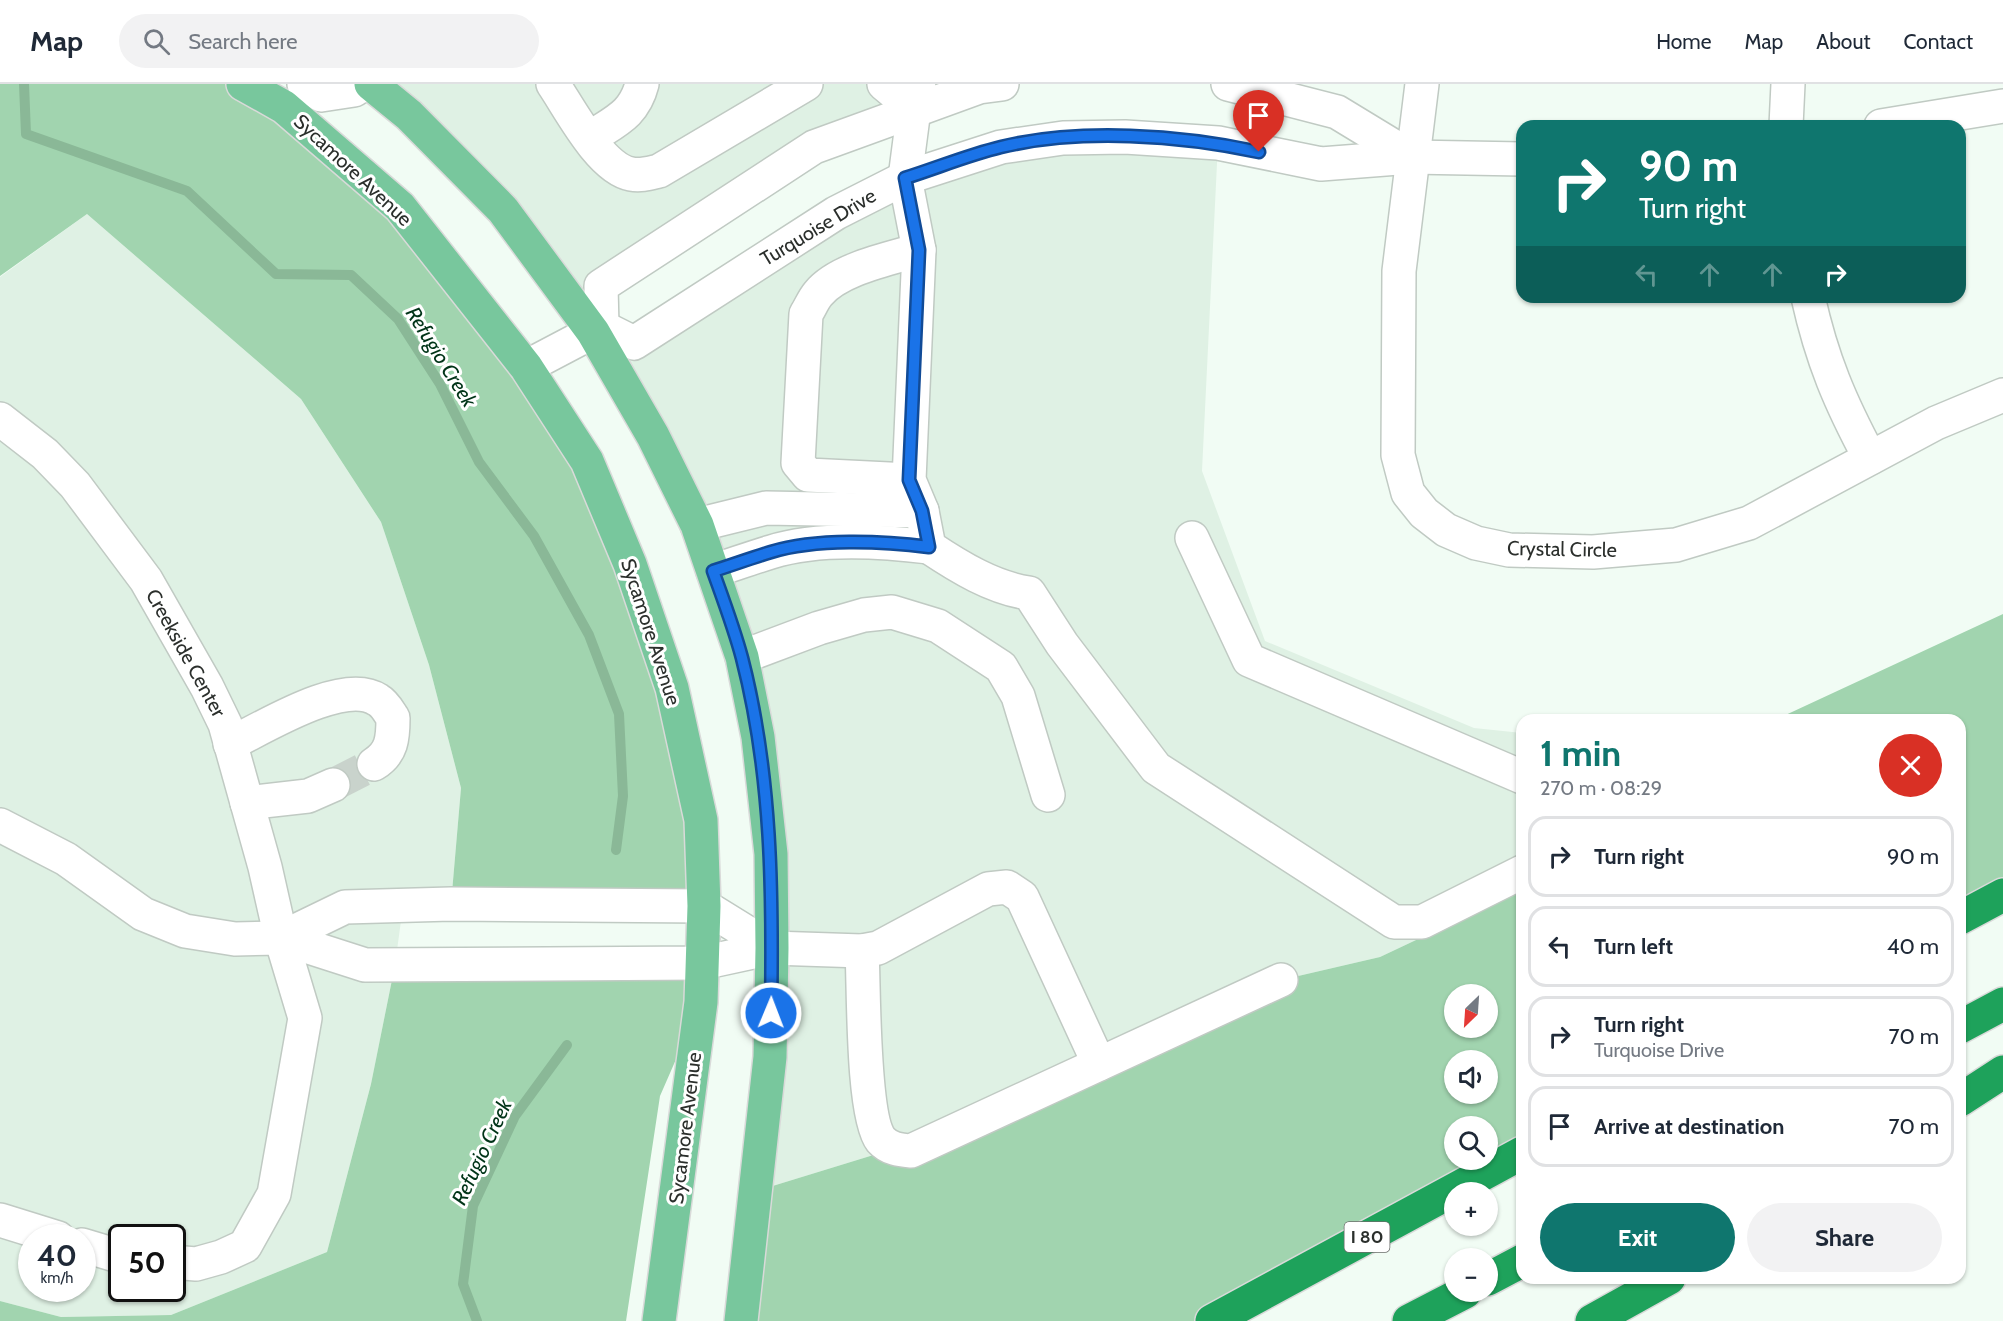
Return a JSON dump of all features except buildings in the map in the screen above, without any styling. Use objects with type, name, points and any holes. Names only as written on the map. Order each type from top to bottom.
[{"type":"highway","points":[[1966,915],[2003,895]]},
{"type":"highway","points":[[1966,1024],[2003,1005]]},
{"type":"highway","points":[[1966,1096],[2003,1072]]},
{"type":"highway","name":"I 80","points":[[1212,1321],[1516,1156]]},
{"type":"highway","points":[[1498,1274],[1516,1264]]},
{"type":"highway","points":[[1592,1321],[1659,1284]]},
{"type":"highway","points":[[1409,1321],[1446,1302]]},
{"type":"main road","name":"Sycamore Avenue","points":[[243,84],[284,107],[400,207],[526,367],[587,461],[630,564],[672,688],[701,820],[704,906],[701,1002],[659,1321]]},
{"type":"main road","points":[[371,84],[408,115],[503,210],[597,329],[697,525],[742,657],[758,737],[771,854],[772,948],[770,1057],[741,1321]]},
{"type":"street","points":[[304,84],[321,95],[354,90],[363,84]]},
{"type":"street","points":[[553,84],[597,148],[629,174],[642,175],[659,171],[806,84]]},
{"type":"street","points":[[597,148],[638,101],[642,84]]},
{"type":"street","points":[[884,84],[918,97]]},
{"type":"street","points":[[526,367],[597,329],[602,286],[814,147],[918,97],[1002,84]]},
{"type":"street","points":[[1228,84],[1337,112],[1411,157]]},
{"type":"street","name":"Crystal Circle","points":[[1422,84],[1411,157],[1399,271],[1398,455],[1408,493],[1424,513],[1446,530],[1476,543],[1509,550],[1593,552],[1676,545],[1749,523],[1936,423],[2003,395]]},
{"type":"street","points":[[1786,120],[1788,84]]},
{"type":"street","points":[[918,97],[905,178],[919,250],[909,480],[922,511],[929,547]]},
{"type":"street","points":[[1918,120],[2003,106]]},
{"type":"street","name":"Turquoise Drive","points":[[597,329],[634,343],[836,213],[905,178],[1001,147],[1063,138],[1125,137],[1218,143],[1321,164],[1411,157],[1516,159]]},
{"type":"street","points":[[909,480],[808,475],[798,463],[806,314],[818,294],[835,280],[868,265],[919,250]]},
{"type":"street","points":[[1809,303],[1818,343],[1840,402],[1870,458]]},
{"type":"street","name":"Creekside Center","points":[[0,419],[45,454],[75,485],[146,580],[207,687],[225,724],[265,867],[280,938],[305,1018],[274,1194],[245,1246],[221,1257],[196,1264],[186,1263]]},
{"type":"street","points":[[697,525],[766,508],[922,511]]},
{"type":"street","points":[[1192,538],[1249,660],[1516,774]]},
{"type":"street","points":[[713,571],[772,551],[817,545],[880,541],[929,547],[951,562],[1008,590],[1029,593],[1062,644],[1156,768],[1394,922],[1422,922],[1516,875]]},
{"type":"street","points":[[742,657],[819,628],[864,615],[892,612],[939,626],[1001,667],[1018,696],[1048,795]]},
{"type":"street","points":[[230,744],[315,703],[341,695],[358,695],[377,699],[393,718],[391,745],[384,758],[374,764]]},
{"type":"street","points":[[247,802],[308,796],[333,785]]},
{"type":"street","points":[[0,825],[66,859],[143,914],[174,927],[235,939],[280,938],[365,965],[702,963],[772,948],[862,951],[878,948],[988,889],[1007,887],[1022,897],[1099,1064]]},
{"type":"street","points":[[280,938],[345,907],[452,904],[704,906],[772,948]]},
{"type":"street","points":[[862,951],[866,1067],[871,1109],[880,1139],[894,1149],[911,1151],[1281,980]]},
{"type":"street","points":[[0,1220],[18,1226]]},
{"type":"shaded area","points":[[371,84],[1002,84],[814,147],[588,297]]},
{"type":"shaded area","points":[[1218,143],[1202,471],[1265,641],[1474,728],[1516,732],[1516,893],[1380,957],[1281,980],[893,1149],[756,1191],[770,1057],[742,657],[609,360],[836,213],[1001,147]]},
{"type":"shaded area","points":[[87,214],[301,399],[381,522],[429,665],[461,788],[451,904],[403,906],[395,965],[371,1084],[327,1252],[171,1315],[61,1317],[0,1301],[0,277]]},
{"type":"green space","points":[[0,84],[243,84],[284,107],[526,367],[630,564],[704,906],[451,904],[461,788],[429,665],[381,522],[301,399],[87,214],[0,276]]},
{"type":"green space","points":[[2003,614],[2003,895],[1966,915],[1966,714],[1788,714]]},
{"type":"green space","points":[[1516,893],[1516,1156],[1498,1166],[1498,1116],[1444,1116],[1444,1170],[1491,1170],[1468,1182],[1444,1182],[1444,1195],[1212,1321],[741,1321],[756,1191],[893,1149],[1281,980],[1380,957]]},
{"type":"green space","points":[[702,963],[701,1002],[660,1096],[626,1321],[0,1321],[0,1301],[61,1317],[171,1315],[327,1252],[371,1084],[395,965]]},
{"type":"waterway","name":"Refugio Creek","points":[[24,84],[26,134],[187,191],[276,274],[351,275],[398,319],[440,384],[479,462],[534,536],[589,635],[619,714],[623,796],[616,850]]},
{"type":"waterway","name":"Refugio Creek","points":[[477,1321],[463,1284],[473,1206],[515,1116],[567,1045]]},
{"type":"tunnel","points":[[333,785],[374,764]]},
{"type":"route","points":[[771,1013],[771,854],[758,737],[742,657],[713,571],[772,551],[817,545],[880,541],[929,547],[922,511],[909,480],[919,250],[905,178],[1001,147],[1063,138],[1125,137],[1218,143],[1259,152]]}]
